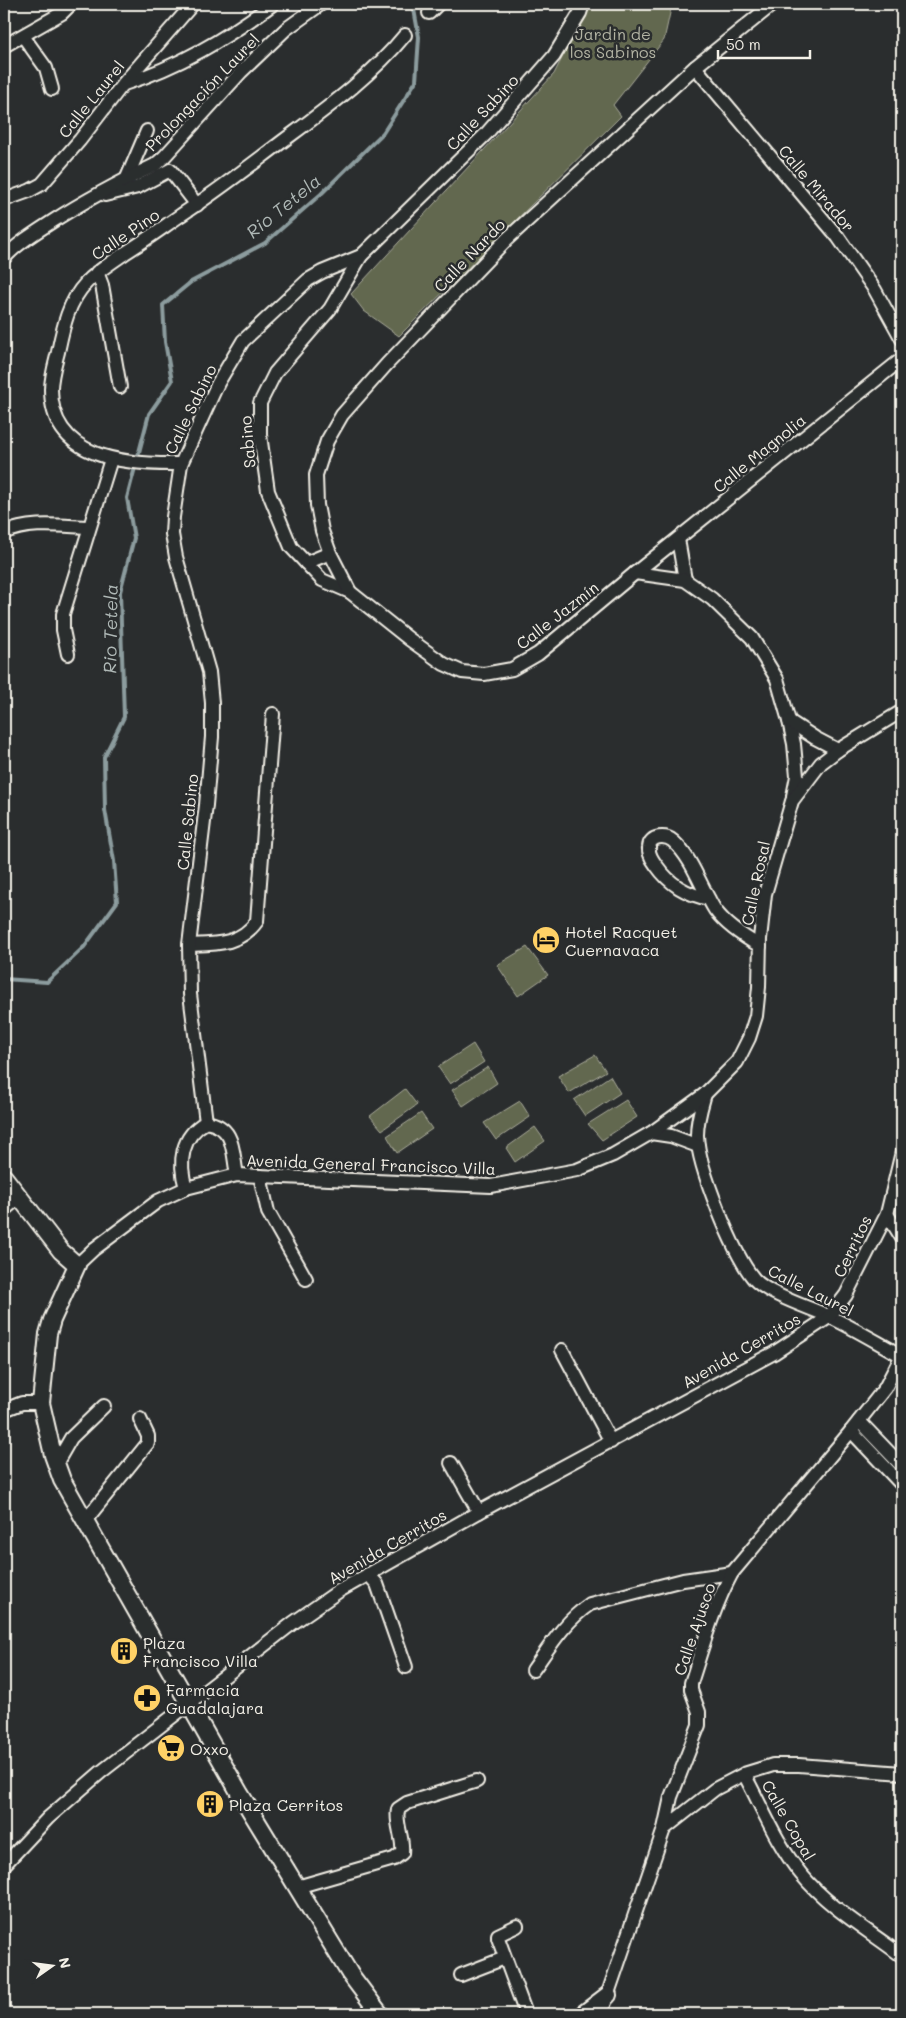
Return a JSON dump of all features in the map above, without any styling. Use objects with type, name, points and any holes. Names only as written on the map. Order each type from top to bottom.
[{"type":"street","points":[[4,46],[62,13],[71,4]]},
{"type":"street","name":"Calle Laurel","points":[[4,200],[29,192],[42,184],[80,140],[123,84],[191,6],[189,4]]},
{"type":"street","points":[[123,84],[177,64],[221,40],[272,4]]},
{"type":"street","name":"Prolongación Laurel","points":[[126,180],[164,157],[241,72],[286,29],[321,4]]},
{"type":"street","name":"Calle Sabino","points":[[206,1122],[190,994],[189,945],[206,805],[212,737],[212,703],[208,672],[176,557],[172,534],[181,464],[218,383],[243,341],[308,280],[322,272],[361,256],[486,134],[554,56],[580,13],[583,4]]},
{"type":"street","name":"Calle Nardo","points":[[350,592],[330,553],[320,522],[317,505],[316,475],[327,441],[342,416],[387,364],[507,238],[695,67],[773,4]]},
{"type":"street","name":"Calle Pino","points":[[181,464],[145,464],[114,460],[81,447],[69,437],[60,425],[54,412],[51,388],[68,312],[75,297],[97,272],[197,205],[330,106],[388,55],[405,35]]},
{"type":"street","points":[[23,36],[46,68],[52,89]]},
{"type":"street","name":"Calle Mirador","points":[[695,67],[838,237],[875,290],[902,338]]},
{"type":"street","points":[[4,258],[13,248],[38,230],[88,198],[126,180],[147,131]]},
{"type":"street","points":[[88,198],[132,189],[170,170],[197,205]]},
{"type":"street","name":"Sabino","points":[[350,592],[322,580],[291,547],[268,491],[260,435],[260,403],[275,373],[330,309],[361,256]]},
{"type":"street","points":[[97,272],[102,284],[120,387]]},
{"type":"street","name":"Calle Magnolia","points":[[635,573],[902,359]]},
{"type":"street","points":[[68,654],[63,630],[63,614],[89,527],[114,460]]},
{"type":"street","points":[[4,533],[15,528],[36,525],[89,527]]},
{"type":"street","points":[[678,538],[685,580]]},
{"type":"street","points":[[306,563],[330,553]]},
{"type":"street","points":[[635,573],[685,580],[712,599],[752,638],[776,679],[789,720],[794,744],[797,776],[792,801]]},
{"type":"street","name":"Calle Jazmín","points":[[350,592],[444,664],[462,672],[484,674],[512,668],[538,654],[635,573]]},
{"type":"street","name":"Calle Rosal","points":[[651,1133],[706,1094],[737,1062],[749,1038],[756,1016],[760,946],[766,894],[792,801],[821,763],[838,750],[902,711]]},
{"type":"street","points":[[189,945],[221,943],[239,938],[250,931],[257,921],[273,714]]},
{"type":"street","points":[[789,720],[838,750]]},
{"type":"street","points":[[709,899],[684,892],[669,882],[650,854],[649,847],[652,841],[659,837],[666,837],[673,841],[694,870],[717,912],[731,926],[760,946]]},
{"type":"street","name":"Calle Laurel","points":[[706,1094],[697,1125],[698,1146],[719,1213],[736,1248],[755,1279],[779,1295],[830,1317],[902,1356]]},
{"type":"street","points":[[186,1188],[182,1167],[184,1146],[196,1128],[206,1122],[220,1126],[226,1131],[232,1147],[237,1175]]},
{"type":"street","points":[[651,1133],[671,1136],[698,1146]]},
{"type":"street","name":"Avenida General Francisco Villa","points":[[77,1265],[94,1249],[158,1200],[186,1188],[237,1175],[492,1186],[577,1170],[613,1155],[651,1133]]},
{"type":"street","name":"Cerritos","points":[[830,1317],[846,1295],[887,1214],[902,1152]]},
{"type":"street","points":[[260,1176],[268,1212],[306,1279]]},
{"type":"street","points":[[4,1177],[18,1198],[61,1251],[77,1265],[52,1320],[48,1334],[41,1403],[56,1464],[62,1480],[167,1669],[239,1792],[350,1974],[380,2014]]},
{"type":"street","points":[[4,1210],[18,1198]]},
{"type":"street","points":[[887,1214],[902,1238]]},
{"type":"street","name":"Avenida Cerritos","points":[[4,1865],[48,1818],[101,1772],[293,1623],[368,1574],[774,1353],[830,1317]]},
{"type":"street","points":[[562,1350],[612,1442]]},
{"type":"street","name":"Calle Ajusco","points":[[601,2014],[664,1829],[671,1797],[699,1725],[699,1712],[691,1690],[691,1683],[722,1591],[732,1573],[851,1431],[884,1388],[902,1356]]},
{"type":"street","points":[[4,1410],[22,1403],[41,1403]]},
{"type":"street","points":[[56,1464],[71,1438],[104,1406]]},
{"type":"street","points":[[84,1521],[148,1443],[148,1436],[140,1419]]},
{"type":"street","points":[[859,1420],[902,1466]]},
{"type":"street","points":[[851,1431],[902,1485]]},
{"type":"street","points":[[451,1463],[479,1512]]},
{"type":"street","points":[[533,1670],[562,1630],[577,1613],[590,1604],[683,1580],[732,1573]]},
{"type":"street","points":[[368,1574],[377,1584],[406,1667]]},
{"type":"street","points":[[664,1829],[715,1789],[744,1774],[774,1765],[800,1765],[902,1773]]},
{"type":"street","name":"Calle Copal","points":[[744,1774],[784,1848],[801,1874],[831,1904],[902,1956]]},
{"type":"street","points":[[297,1887],[394,1859],[402,1853],[403,1846],[397,1816],[398,1809],[407,1803],[477,1781]]},
{"type":"street","points":[[517,1926],[498,1935],[526,2014]]},
{"type":"street","points":[[461,1975],[505,1958]]},
{"type":"street","points":[[583,2014],[608,1995]]},
{"type":"green space","name":"Jardin de los Sabinos","points":[[589,4],[672,4],[664,40],[613,105],[621,116],[399,336],[364,311],[351,294],[554,74]]},
{"type":"green space","points":[[527,947],[548,975],[518,996],[497,965]]},
{"type":"green space","points":[[473,1044],[484,1062],[450,1084],[438,1067]]},
{"type":"green space","points":[[595,1055],[606,1071],[569,1093],[558,1076]]},
{"type":"green space","points":[[488,1067],[497,1083],[463,1106],[452,1090]]},
{"type":"green space","points":[[610,1076],[620,1093],[585,1116],[574,1100]]},
{"type":"green space","points":[[405,1089],[417,1105],[382,1130],[370,1116]]},
{"type":"green space","points":[[626,1100],[637,1117],[602,1140],[588,1124]]},
{"type":"green space","points":[[520,1101],[530,1117],[496,1140],[484,1123]]},
{"type":"green space","points":[[421,1113],[432,1129],[397,1153],[387,1136]]},
{"type":"green space","points":[[535,1127],[545,1141],[515,1162],[506,1148]]},
{"type":"waterway","name":"Rio Tetela","points":[[4,979],[47,982],[84,947],[117,902],[114,861],[105,810],[104,757],[124,717],[120,592],[134,538],[127,498],[149,414],[172,381],[165,342],[163,305],[191,282],[265,243],[321,194],[383,133],[416,81],[419,37],[413,4]]},
{"type":"place","name":"Hotel Racquet Cuernavaca","points":[[546,940]]},
{"type":"place","name":"Plaza Francisco Villa","points":[[124,1651]]},
{"type":"place","name":"Farmacia Guadalajara","points":[[147,1698]]},
{"type":"place","name":"Oxxo","points":[[171,1748]]},
{"type":"place","name":"Plaza Cerritos","points":[[210,1804]]}]
